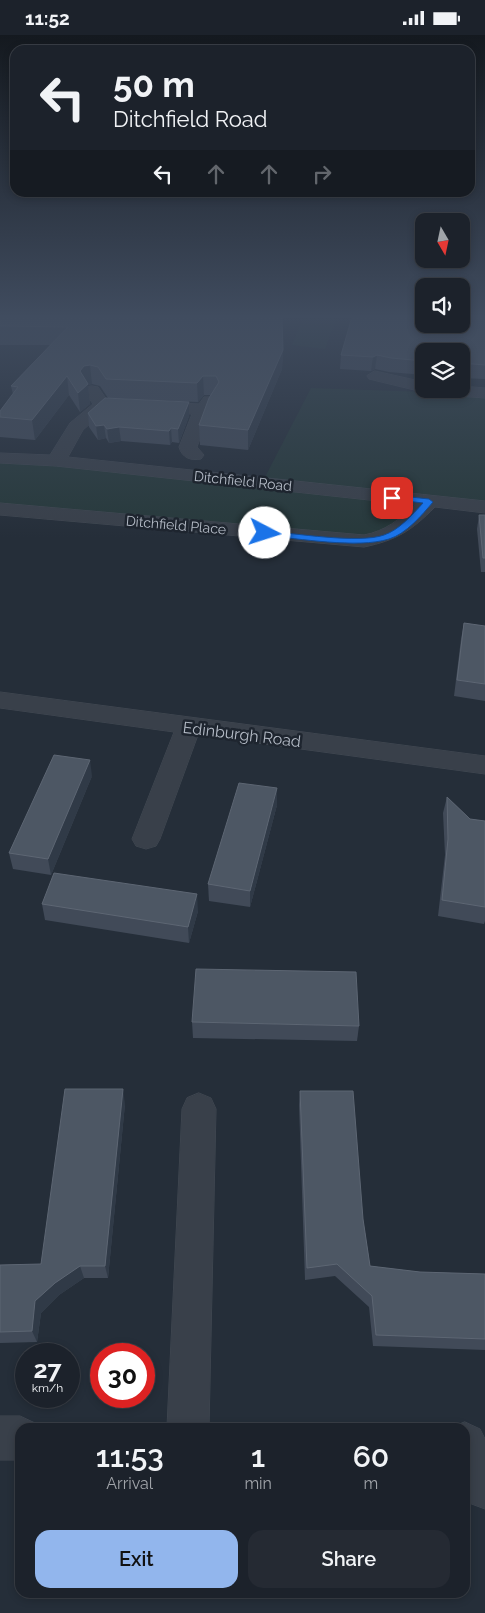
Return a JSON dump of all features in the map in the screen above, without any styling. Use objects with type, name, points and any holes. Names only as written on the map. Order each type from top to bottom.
[{"type":"street","points":[[92,391],[102,405]]},
{"type":"street","points":[[470,392],[485,393]]},
{"type":"street","points":[[56,461],[76,427],[102,405],[203,411],[188,447],[189,451],[195,455]]},
{"type":"street","name":"Ditchfield Road","points":[[0,458],[56,461],[485,507]]},
{"type":"street","name":"Ditchfield Place","points":[[0,509],[364,541],[388,537],[407,525],[429,502]]},
{"type":"street","name":"Edinburgh Road","points":[[0,700],[188,727],[485,765]]},
{"type":"street","points":[[146,839],[188,727]]},
{"type":"street","points":[[188,1423],[199,1109]]},
{"type":"street","points":[[0,1438],[15,1438]]},
{"type":"street","points":[[470,1444],[485,1444]]},
{"type":"street","points":[[470,1455],[485,1487]]},
{"type":"shaded area","points":[[310,391],[415,392],[415,398],[470,398],[470,393],[485,394],[485,508],[429,502],[387,537],[0,509],[0,458],[262,483]]},
{"type":"building","points":[[15,391],[55,391],[32,420],[0,417],[0,411]]},
{"type":"building","points":[[214,391],[265,391],[248,430],[199,425]]},
{"type":"building","points":[[105,398],[189,402],[178,429],[171,428],[169,431],[119,427],[107,429],[104,425],[96,426],[88,413]]},
{"type":"building","points":[[479,515],[485,515],[485,558],[483,558]]},
{"type":"building","points":[[464,623],[485,626],[485,684],[457,680]]},
{"type":"building","points":[[54,755],[90,760],[48,859],[9,853]]},
{"type":"building","points":[[239,783],[277,788],[250,891],[208,884]]},
{"type":"building","points":[[447,797],[470,819],[485,821],[485,907],[442,900],[448,839]]},
{"type":"building","points":[[54,873],[197,894],[188,927],[42,904]]},
{"type":"building","points":[[196,969],[356,972],[359,1026],[192,1022]]},
{"type":"building","points":[[65,1089],[123,1089],[105,1266],[80,1266],[55,1283],[35,1301],[32,1331],[0,1332],[0,1265],[41,1264]]},
{"type":"building","points":[[300,1091],[353,1091],[363,1219],[370,1266],[420,1272],[485,1274],[485,1339],[376,1335],[372,1296],[337,1264],[307,1268]]},
{"type":"route","points":[[265,533],[364,541],[388,537],[407,525],[429,502],[392,498]]}]
